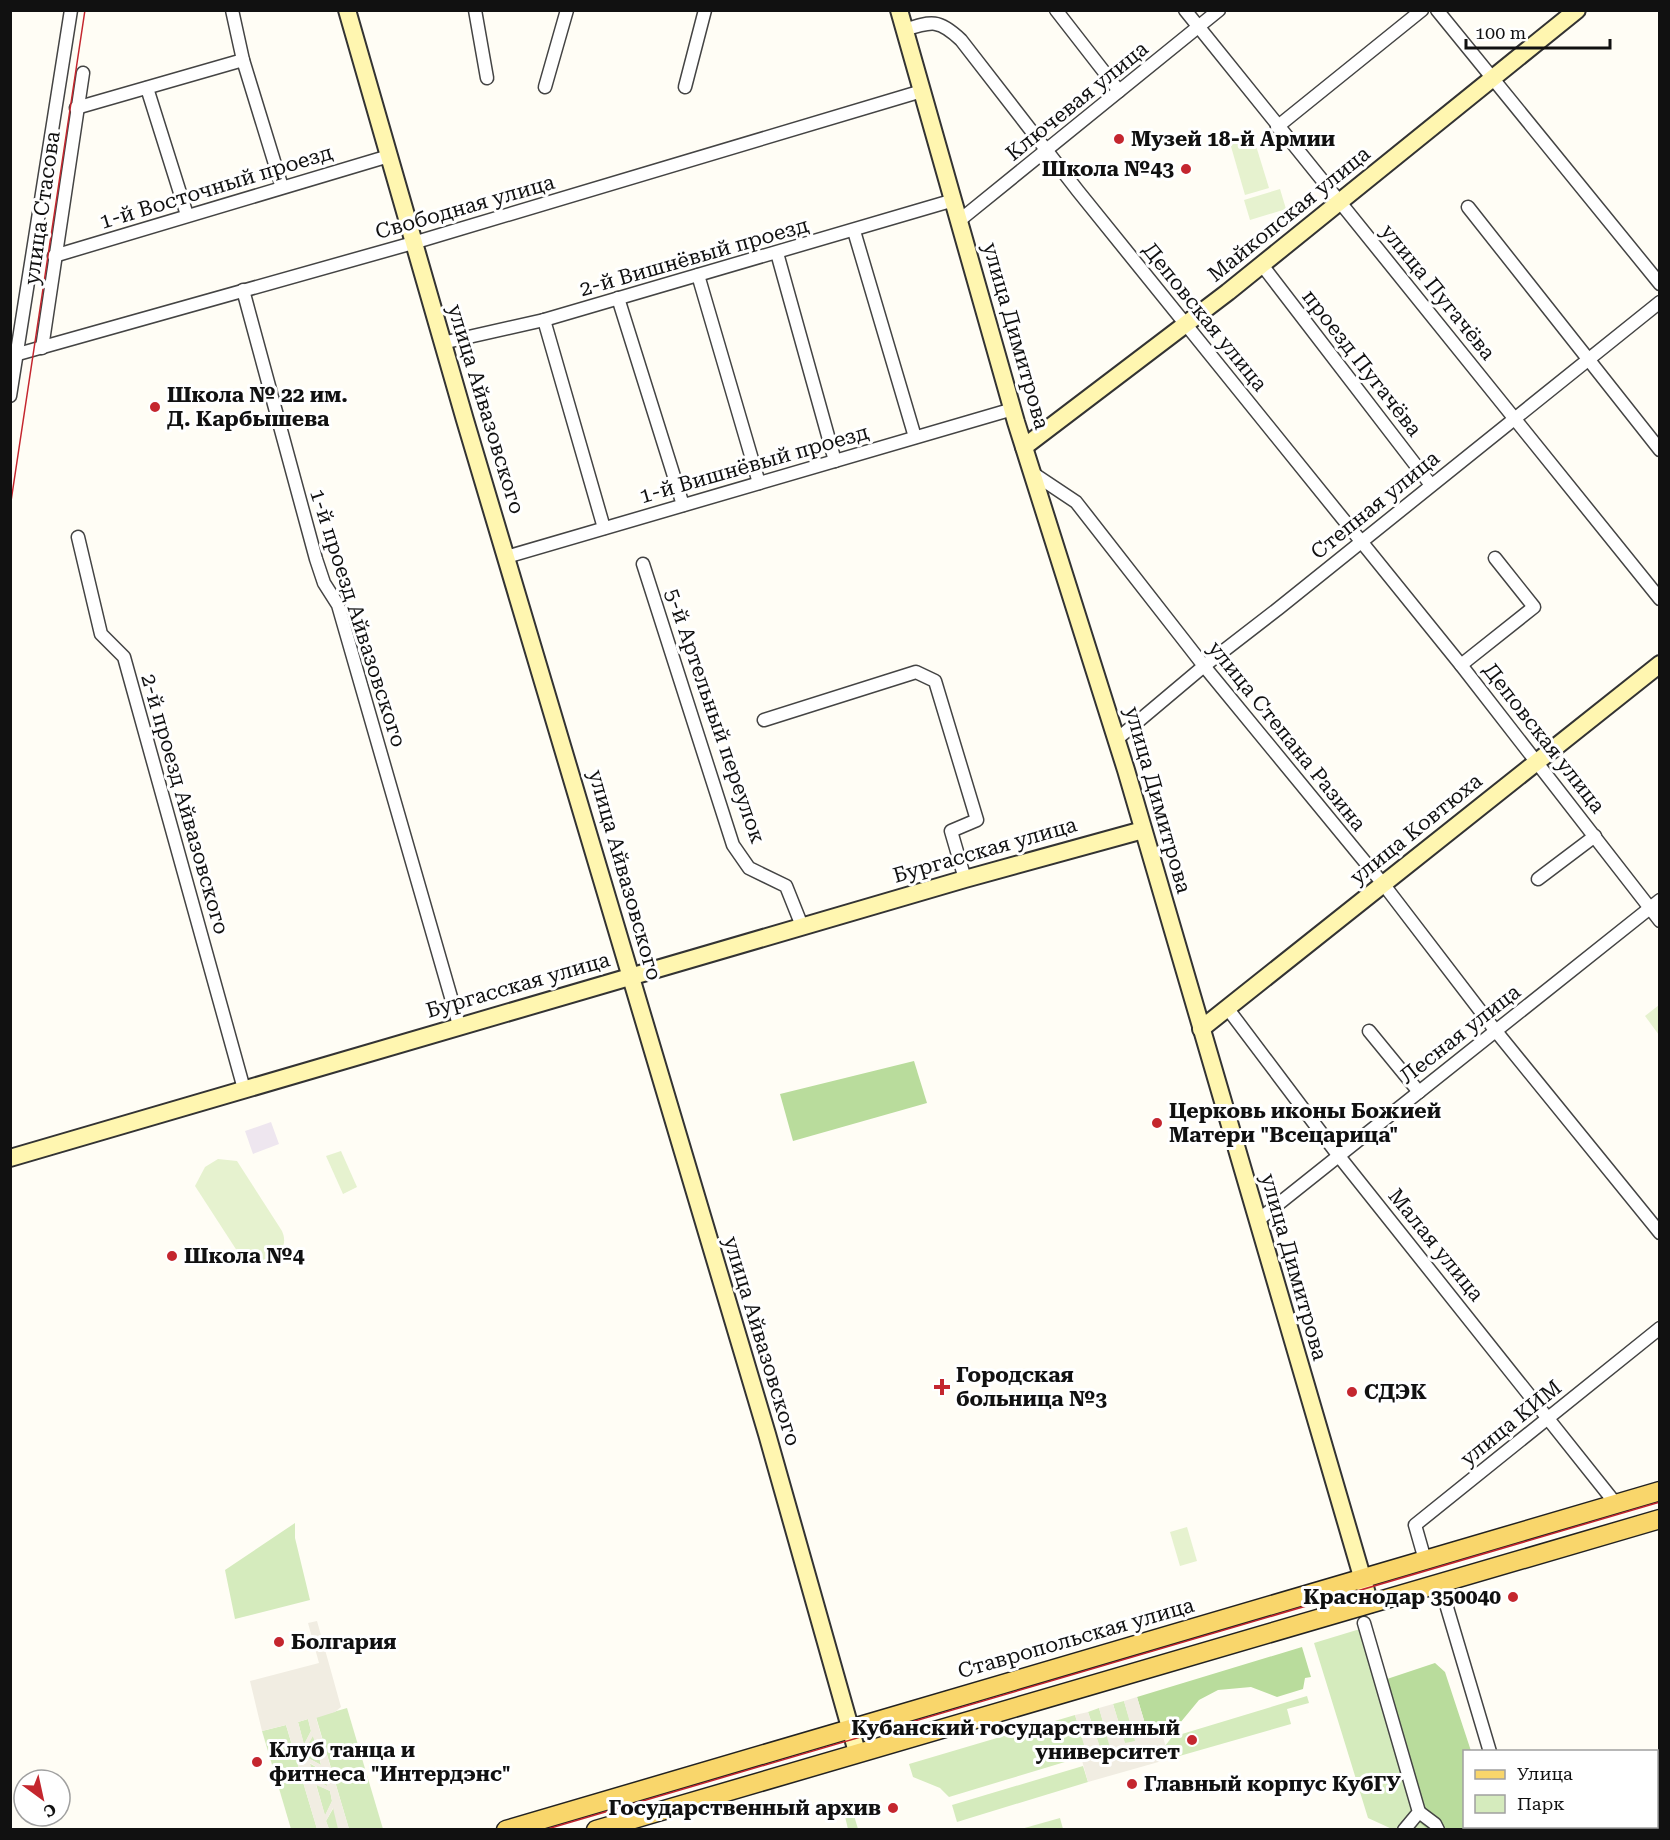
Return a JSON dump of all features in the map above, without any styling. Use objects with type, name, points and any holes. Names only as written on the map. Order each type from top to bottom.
[{"type":"main road","name":"Ставропольская улица","points":[[506,1830],[1659,1491]]},
{"type":"main road","points":[[596,1830],[1659,1519]]},
{"type":"street","name":"улица Стасова","points":[[10,396],[71,10]]},
{"type":"street","points":[[232,10],[243,60],[282,187]]},
{"type":"street","name":"улица Айвазовского","points":[[348,10],[442,343],[767,1434],[857,1752]]},
{"type":"street","points":[[475,10],[487,78]]},
{"type":"street","points":[[545,87],[567,10]]},
{"type":"street","points":[[685,87],[705,10]]},
{"type":"street","name":"улица Димитрова","points":[[899,10],[1031,472],[1143,830],[1370,1604]]},
{"type":"street","points":[[1056,10],[1119,91]]},
{"type":"street","name":"улица Пугачёва","points":[[1185,10],[1659,599]]},
{"type":"street","name":"Ключевая улица","points":[[960,220],[1219,10]]},
{"type":"street","points":[[1277,127],[1422,10]]},
{"type":"street","points":[[1437,10],[1659,284]]},
{"type":"street","name":"Майкопская улица","points":[[1024,447],[1262,265],[1577,10]]},
{"type":"street","name":"Деповская улица","points":[[904,30],[931,21],[948,28],[961,40],[1047,151],[1361,540],[1595,836],[1654,904],[1659,921]]},
{"type":"street","points":[[76,108],[243,60]]},
{"type":"street","name":"улица Стасова","points":[[42,348],[83,73]]},
{"type":"street","points":[[147,88],[187,215]]},
{"type":"street","name":"Свободная улица","points":[[18,354],[413,243],[922,91]]},
{"type":"street","name":"1-й Восточный проезд","points":[[54,256],[389,156]]},
{"type":"street","name":"2-й Вишнёвый проезд","points":[[442,343],[544,320],[954,200]]},
{"type":"street","points":[[1468,207],[1659,450]]},
{"type":"street","points":[[854,231],[915,437]]},
{"type":"street","points":[[777,253],[836,461]]},
{"type":"street","name":"проезд Пугачёва","points":[[1262,265],[1431,485]]},
{"type":"street","points":[[698,275],[759,483]]},
{"type":"street","name":"1-й проезд Айвазовского","points":[[243,290],[316,560],[324,583],[338,605],[459,1025]]},
{"type":"street","points":[[618,298],[683,505]]},
{"type":"street","name":"Степная улица","points":[[1116,740],[1204,666],[1659,302]]},
{"type":"street","points":[[544,320],[604,528]]},
{"type":"street","name":"1-й Вишнёвый проезд","points":[[506,557],[1013,409]]},
{"type":"street","name":"улица Степана Разина","points":[[1031,472],[1076,502],[1204,666],[1384,885],[1496,1030],[1659,1233]]},
{"type":"street","name":"2-й проезд Айвазовского","points":[[78,537],[101,634],[124,657],[244,1089]]},
{"type":"street","name":"Деповская улица","points":[[1461,665],[1534,607],[1495,558]]},
{"type":"street","name":"5-й Артельный переулок","points":[[643,564],[733,844],[749,868],[786,886],[802,926]]},
{"type":"street","name":"улица Ковтюха","points":[[1201,1029],[1659,664]]},
{"type":"street","points":[[764,720],[916,672],[935,681],[977,820],[951,831],[965,879]]},
{"type":"street","name":"Бургасская улица","points":[[10,1158],[459,1025],[1143,830]]},
{"type":"street","name":"Деповская улица","points":[[1538,879],[1595,836]]},
{"type":"street","name":"Лесная улица","points":[[1257,1221],[1654,904]]},
{"type":"street","name":"Малая улица","points":[[1228,1009],[1338,1155],[1616,1504]]},
{"type":"street","points":[[1369,1031],[1419,1092]]},
{"type":"street","name":"улица КИМ","points":[[1425,1560],[1416,1525],[1659,1328]]},
{"type":"street","points":[[1440,1584],[1489,1750]]},
{"type":"street","points":[[1364,1623],[1419,1812],[1435,1824],[1438,1830]]},
{"type":"street","points":[[1404,1830],[1419,1812]]},
{"type":"shaded area","points":[[271,1122],[279,1144],[253,1154],[245,1131]]},
{"type":"shaded area","points":[[317,1621],[341,1707],[335,1712],[316,1718],[349,1829],[338,1829],[333,1808],[326,1821],[329,1829],[317,1829],[286,1725],[262,1731],[250,1681],[319,1663],[308,1623]],"holes":[[[308,1719],[311,1731],[304,1744],[298,1722]],[[313,1736],[321,1765],[308,1758],[305,1750]],[[310,1763],[323,1771],[327,1786],[315,1779]],[[316,1785],[330,1791],[332,1801],[325,1815]]]},
{"type":"shaded area","points":[[1137,1697],[1149,1737],[1162,1733],[1169,1759],[1088,1782],[1081,1757],[1087,1755],[1075,1715],[1088,1712],[1101,1750],[1110,1748],[1099,1708],[1113,1704],[1125,1743],[1135,1741],[1124,1701]]},
{"type":"green space","points":[[1253,136],[1269,188],[1245,195],[1230,143]]},
{"type":"green space","points":[[1280,189],[1286,209],[1250,220],[1244,200]]},
{"type":"green space","points":[[1659,1005],[1659,1035],[1645,1016]]},
{"type":"green space","points":[[914,1061],[927,1103],[793,1141],[780,1094]]},
{"type":"green space","points":[[341,1151],[357,1187],[343,1194],[326,1156]]},
{"type":"green space","points":[[218,1159],[237,1161],[282,1231],[284,1240],[279,1253],[257,1261],[241,1257],[195,1186],[205,1167]]},
{"type":"green space","points":[[295,1523],[295,1538],[310,1600],[235,1619],[225,1570]]},
{"type":"green space","points":[[1187,1527],[1197,1561],[1180,1566],[1170,1532]]},
{"type":"green space","points":[[1360,1629],[1414,1817],[1427,1829],[1392,1829],[1368,1818],[1314,1643]]},
{"type":"green space","points":[[1302,1647],[1311,1677],[1305,1678],[1303,1689],[1277,1697],[1251,1687],[1218,1690],[1199,1700],[1175,1729],[1149,1737],[1137,1697]]},
{"type":"green space","points":[[1435,1663],[1445,1672],[1471,1750],[1463,1750],[1463,1828],[1472,1828],[1427,1829],[1414,1818],[1375,1683]]},
{"type":"green space","points":[[1307,1696],[1309,1703],[1287,1709],[1291,1724],[1169,1759],[1165,1746],[1172,1737]]},
{"type":"green space","points":[[1124,1701],[1136,1741],[1125,1744],[1113,1704]]},
{"type":"green space","points":[[347,1708],[383,1829],[380,1830],[349,1829],[316,1717]]},
{"type":"green space","points":[[1099,1708],[1111,1748],[1101,1751],[1088,1712]]},
{"type":"green space","points":[[1075,1715],[1088,1755],[949,1797],[940,1788],[913,1777],[909,1764]]},
{"type":"green space","points":[[308,1719],[311,1731],[304,1745],[298,1722]]},
{"type":"green space","points":[[286,1725],[317,1829],[291,1829],[262,1731]]},
{"type":"green space","points":[[313,1735],[321,1765],[308,1758],[305,1749]]},
{"type":"green space","points":[[309,1763],[323,1771],[328,1787],[315,1779]]},
{"type":"green space","points":[[1083,1766],[1088,1782],[957,1822],[952,1805]]},
{"type":"green space","points":[[316,1784],[330,1791],[332,1801],[325,1816]]},
{"type":"green space","points":[[850,1802],[858,1829],[848,1829],[842,1804]]},
{"type":"green space","points":[[334,1807],[340,1829],[329,1829],[326,1821]]},
{"type":"green space","points":[[1060,1818],[1063,1829],[1021,1829]]},
{"type":"tram line","points":[[10,508],[85,10]]},
{"type":"tram line","points":[[544,1830],[1660,1502]]},
{"type":"place","name":"Музей 18-й Армии","points":[[1119,139]]},
{"type":"place","name":"Школа №43","points":[[1186,169]]},
{"type":"place","name":"Школа № 22 им. Д. Карбышева","points":[[155,407]]},
{"type":"place","name":"Церковь иконы Божией Матери \"Всецарица\"","points":[[1157,1123]]},
{"type":"place","name":"Школа №4","points":[[172,1256]]},
{"type":"place","name":"Городская больница №3","points":[[942,1387]]},
{"type":"place","name":"СДЭК","points":[[1352,1392]]},
{"type":"place","name":"Краснодар 350040","points":[[1513,1597]]},
{"type":"place","name":"Болгария","points":[[279,1642]]},
{"type":"place","name":"Кубанский государственный университет","points":[[1192,1740]]},
{"type":"place","name":"Клуб танца и фитнеса \"Интердэнс\"","points":[[257,1762]]},
{"type":"place","name":"Главный корпус КубГУ","points":[[1132,1784]]},
{"type":"place","name":"Государственный архив","points":[[893,1808]]}]
